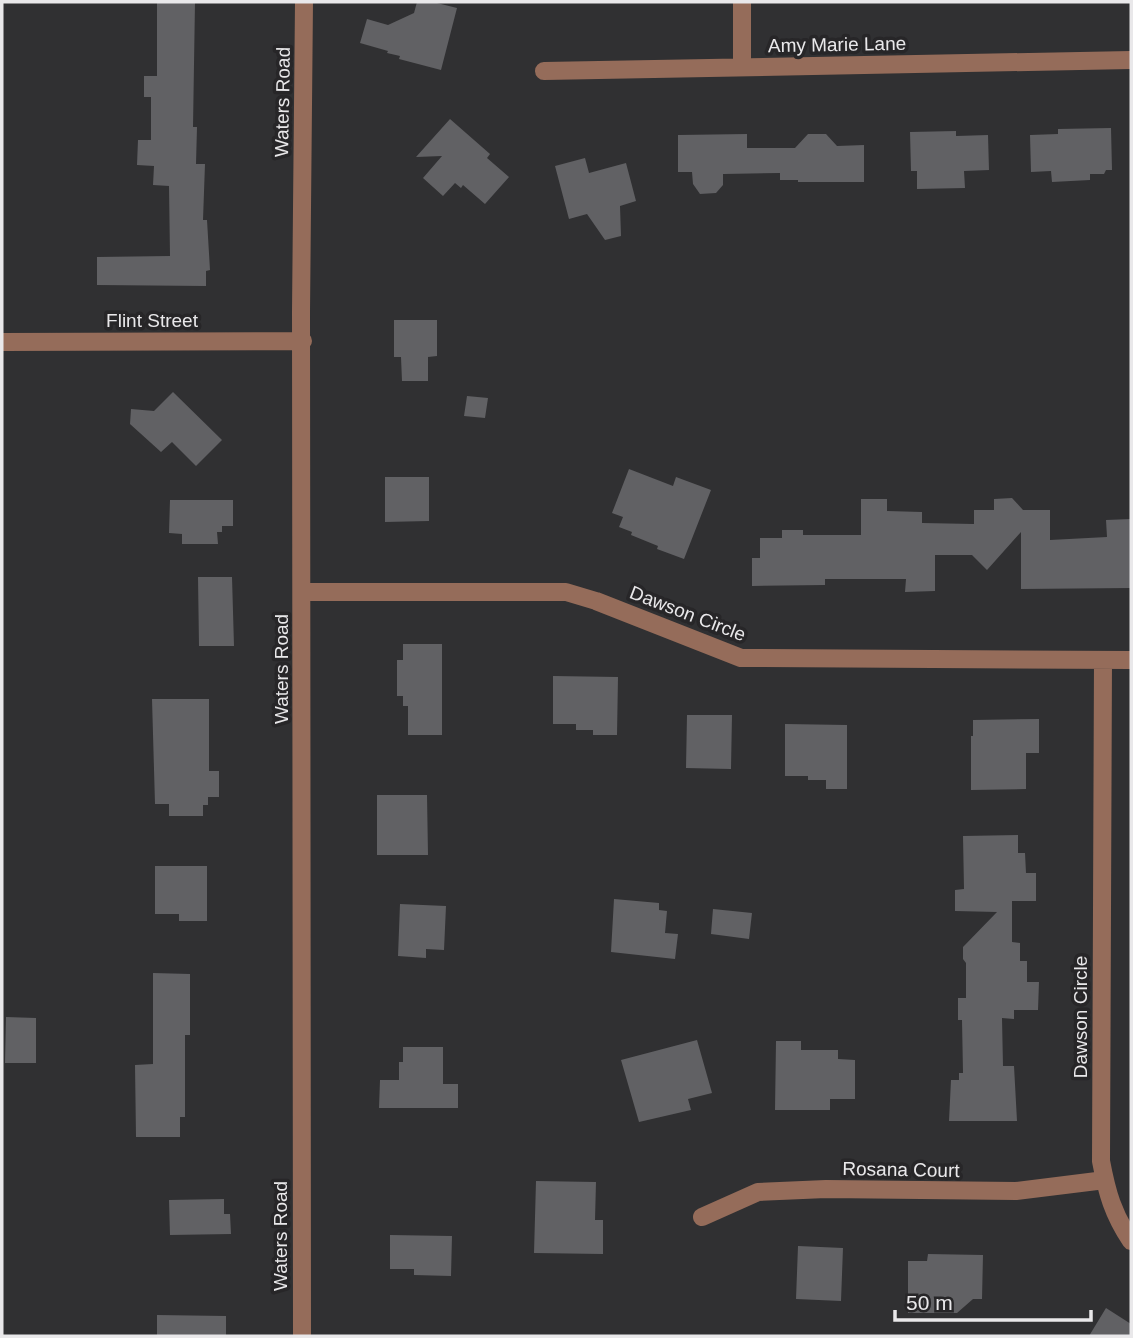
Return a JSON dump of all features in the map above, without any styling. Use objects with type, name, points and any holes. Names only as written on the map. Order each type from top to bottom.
[{"type":"street","name":"Waters Road","points":[[302,1336],[304,2]]},
{"type":"street","points":[[742,2],[743,67]]},
{"type":"street","name":"Amy Marie Lane","points":[[544,71],[1131,60]]},
{"type":"street","name":"Flint Street","points":[[2,342],[303,341]]},
{"type":"street","name":"Dawson Circle","points":[[302,592],[566,592],[596,601],[741,658],[1131,660]]},
{"type":"street","name":"Dawson Circle","points":[[1103,660],[1101,1161],[1108,1196],[1131,1241]]},
{"type":"street","name":"Rosana Court","points":[[702,1217],[758,1192],[826,1189],[1016,1191],[1105,1180]]},
{"type":"building","points":[[157,2],[195,2],[193,127],[197,127],[196,164],[205,164],[203,220],[207,220],[210,270],[206,271],[206,286],[97,285],[97,257],[170,256],[169,186],[153,185],[154,166],[137,165],[138,140],[151,140],[151,97],[144,97],[144,76],[157,76]]},
{"type":"building","points":[[417,2],[433,2],[457,8],[441,70],[399,59],[400,56],[387,53],[388,51],[360,43],[367,19],[388,25],[414,13]]},
{"type":"building","points":[[450,119],[490,154],[487,158],[509,177],[485,204],[463,185],[461,188],[455,183],[443,196],[423,178],[442,156],[416,157]]},
{"type":"building","points":[[1111,128],[1112,170],[1106,170],[1104,174],[1090,174],[1090,180],[1052,182],[1051,171],[1031,172],[1030,135],[1058,134],[1058,129]]},
{"type":"building","points":[[956,131],[956,136],[988,135],[989,170],[964,171],[965,188],[917,189],[917,171],[911,171],[910,132]]},
{"type":"building","points":[[747,134],[747,148],[795,148],[808,134],[826,134],[837,146],[864,145],[864,182],[798,182],[780,180],[780,173],[723,174],[723,185],[716,193],[700,194],[693,184],[692,172],[678,172],[678,135]]},
{"type":"building","points":[[585,158],[589,173],[626,163],[636,201],[620,206],[621,236],[605,240],[587,214],[569,219],[555,166]]},
{"type":"building","points":[[394,320],[437,320],[437,356],[428,357],[428,381],[402,381],[401,357],[394,357]]},
{"type":"building","points":[[173,392],[222,440],[196,466],[172,442],[161,452],[130,424],[131,409],[154,411]]},
{"type":"building","points":[[467,396],[488,398],[485,418],[464,416]]},
{"type":"building","points":[[629,469],[673,486],[676,477],[711,490],[684,559],[657,549],[658,546],[619,527],[623,517],[612,513]]},
{"type":"building","points":[[385,477],[429,477],[429,521],[385,522]]},
{"type":"building","points":[[1012,498],[1023,510],[1050,510],[1050,540],[1107,537],[1106,520],[1131,519],[1131,588],[1021,589],[1021,532],[987,570],[972,555],[935,555],[935,591],[905,592],[906,579],[825,579],[825,585],[752,586],[752,558],[760,558],[760,538],[782,538],[782,530],[803,530],[803,535],[861,535],[861,499],[887,499],[887,511],[922,512],[922,523],[974,524],[974,510],[994,510],[994,499]]},
{"type":"building","points":[[170,500],[233,500],[233,526],[222,526],[222,532],[217,532],[218,544],[182,544],[182,534],[169,533]]},
{"type":"building","points":[[198,577],[232,577],[234,646],[199,646]]},
{"type":"building","points":[[403,644],[442,644],[442,735],[408,735],[408,706],[403,706],[403,696],[397,696],[397,660],[403,660]]},
{"type":"building","points":[[553,676],[618,677],[617,735],[593,735],[593,730],[576,730],[576,724],[553,724]]},
{"type":"building","points":[[152,699],[209,699],[209,771],[219,771],[219,797],[208,797],[208,805],[203,805],[203,816],[169,816],[169,804],[155,804]]},
{"type":"building","points":[[687,715],[732,715],[731,769],[686,768]]},
{"type":"building","points":[[1039,719],[1039,753],[1026,753],[1026,789],[971,790],[973,720]]},
{"type":"building","points":[[785,724],[847,725],[847,789],[826,789],[826,780],[808,780],[808,776],[785,776]]},
{"type":"building","points":[[377,795],[427,795],[428,855],[377,855]]},
{"type":"building","points":[[1018,835],[1018,853],[1025,853],[1026,873],[1036,873],[1036,901],[1012,901],[1012,942],[1020,943],[1020,961],[1027,961],[1027,982],[1039,982],[1038,1010],[1014,1010],[1014,1019],[1002,1018],[1003,1066],[1014,1066],[1017,1121],[949,1121],[951,1080],[959,1080],[959,1073],[963,1073],[962,1020],[958,1020],[958,998],[966,998],[963,947],[997,912],[955,911],[955,890],[964,889],[963,836]]},
{"type":"building","points":[[155,866],[207,866],[207,921],[179,921],[179,914],[155,914]]},
{"type":"building","points":[[614,899],[659,903],[659,910],[667,911],[665,933],[678,934],[675,959],[611,952]]},
{"type":"building","points":[[400,904],[446,906],[444,950],[426,949],[426,958],[398,956]]},
{"type":"building","points":[[713,909],[752,913],[749,939],[711,934]]},
{"type":"building","points":[[153,973],[190,974],[190,1035],[185,1035],[185,1117],[180,1117],[180,1137],[136,1137],[135,1065],[153,1064]]},
{"type":"building","points":[[6,1017],[36,1018],[36,1063],[5,1063]]},
{"type":"building","points":[[697,1040],[712,1093],[688,1099],[691,1110],[639,1122],[621,1060]]},
{"type":"building","points":[[776,1041],[801,1041],[801,1050],[838,1050],[838,1059],[855,1060],[855,1099],[830,1099],[830,1110],[775,1110]]},
{"type":"building","points":[[403,1047],[443,1047],[443,1084],[458,1084],[458,1108],[379,1108],[380,1080],[399,1080],[399,1062],[403,1062]]},
{"type":"building","points":[[536,1181],[596,1182],[595,1220],[603,1220],[603,1254],[534,1253]]},
{"type":"building","points":[[224,1199],[224,1214],[230,1214],[231,1234],[170,1235],[169,1200]]},
{"type":"building","points":[[390,1235],[452,1236],[451,1276],[414,1275],[414,1269],[390,1269]]},
{"type":"building","points":[[798,1246],[843,1248],[841,1301],[796,1299]]},
{"type":"building","points":[[928,1254],[983,1255],[982,1299],[973,1299],[957,1313],[908,1313],[908,1261],[927,1261]]},
{"type":"building","points":[[1106,1308],[1131,1324],[1131,1336],[1089,1336]]},
{"type":"building","points":[[157,1315],[226,1316],[226,1336],[157,1336]]}]
